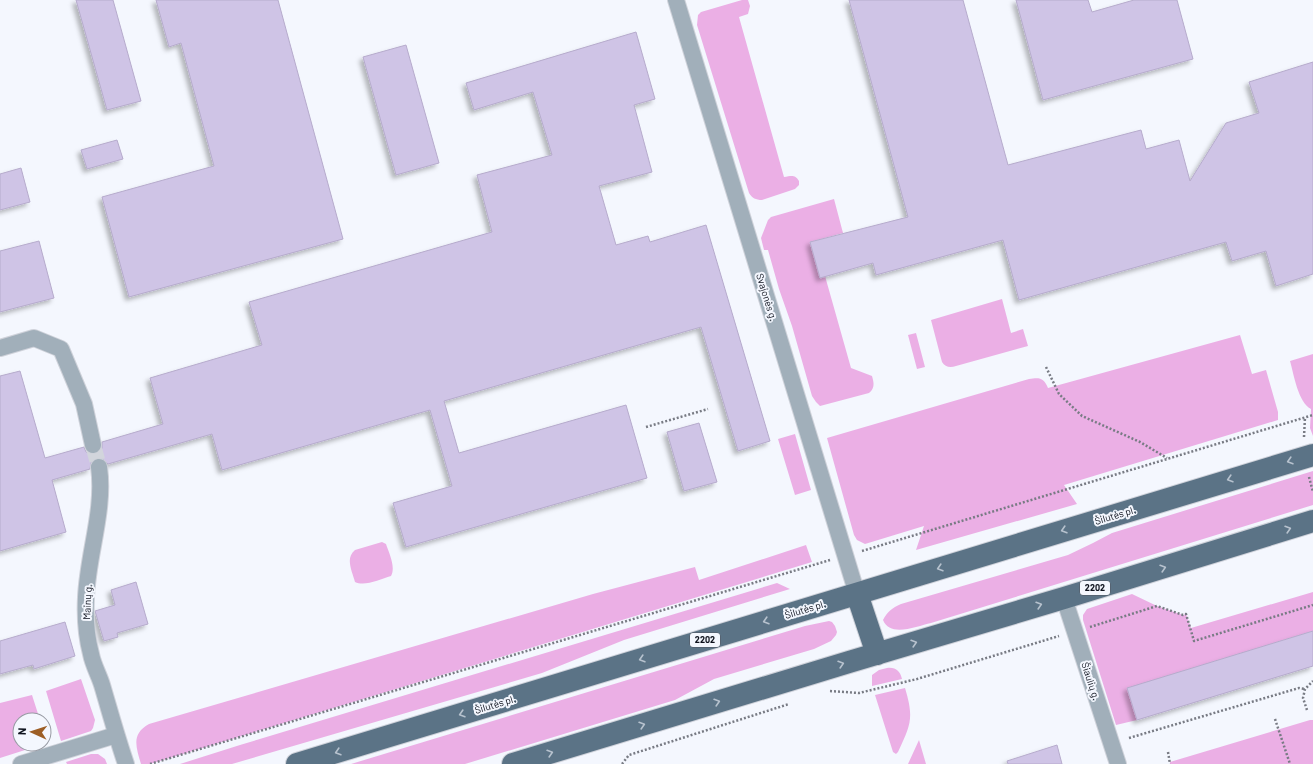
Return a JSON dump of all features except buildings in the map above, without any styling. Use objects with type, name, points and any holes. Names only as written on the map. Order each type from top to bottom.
[{"type":"main road","name":"Šilutės pl.","points":[[297,764],[1313,454]]},
{"type":"main road","name":"2202","points":[[513,764],[1064,598],[1313,521]]},
{"type":"main road","points":[[857,594],[877,654]]},
{"type":"street","name":"Svajonės g.","points":[[676,0],[857,594]]},
{"type":"street","points":[[0,348],[34,338],[61,349],[84,404],[93,445]]},
{"type":"street","name":"Mainų g.","points":[[99,467],[101,479],[100,497],[86,595],[85,622],[91,655],[102,684],[116,735],[126,764]]},
{"type":"street","name":"Šiaulių g.","points":[[1064,598],[1118,764]]},
{"type":"street","points":[[21,764],[116,735]]},
{"type":"path","points":[[1046,367],[1060,394],[1082,416],[1140,442],[1167,458]]},
{"type":"path","points":[[646,427],[708,409]]},
{"type":"path","points":[[150,764],[1313,415]]},
{"type":"path","points":[[830,690],[859,694],[917,679],[1157,606],[1183,615],[1186,614],[1194,641],[1313,605]]},
{"type":"path","points":[[1307,710],[1304,698],[1305,689],[1313,681]]},
{"type":"path","points":[[1129,738],[1299,688],[1305,689]]},
{"type":"path","points":[[622,764],[629,755],[792,702]]},
{"type":"path","points":[[1276,719],[1290,764]]},
{"type":"path","points":[[1168,752],[1170,764]]},
{"type":"shaded area","points":[[742,0],[748,0],[750,6],[748,14],[739,17],[784,177],[794,176],[799,181],[799,185],[795,189],[762,200],[754,198],[749,193],[697,25],[698,15],[701,12]]},
{"type":"shaded area","points":[[834,199],[843,233],[810,242],[820,277],[825,276],[851,368],[872,376],[874,385],[869,393],[820,406],[812,396],[768,250],[764,250],[761,238],[768,220],[771,217]]},
{"type":"shaded area","points":[[1002,299],[1011,333],[1023,329],[1028,346],[954,367],[948,367],[945,365],[942,362],[931,320]]},
{"type":"shaded area","points":[[916,333],[925,367],[917,369],[908,335]]},
{"type":"shaded area","points":[[1240,335],[1252,374],[1266,370],[1278,412],[1278,420],[1064,485],[1077,504],[916,550],[924,526],[865,544],[857,540],[854,535],[827,438],[1029,379],[1041,379],[1045,382],[1048,388]]},
{"type":"shaded area","points":[[1313,354],[1313,436],[1310,428],[1311,409],[1303,401],[1290,361]]},
{"type":"shaded area","points":[[795,434],[811,490],[795,495],[778,439]]},
{"type":"shaded area","points":[[1313,471],[1313,505],[931,623],[898,630],[886,625],[883,620],[890,610],[901,604],[1068,555],[1112,533]]},
{"type":"shaded area","points":[[382,542],[386,544],[392,560],[393,568],[391,576],[363,584],[355,582],[350,565],[350,557],[352,553],[355,550]]},
{"type":"shaded area","points":[[806,545],[812,562],[150,764],[141,764],[136,741],[139,732],[149,724],[593,594],[695,567],[699,580]]},
{"type":"shaded area","points":[[777,583],[790,589],[624,640],[542,673],[232,764],[180,764],[240,745]]},
{"type":"shaded area","points":[[1313,592],[1313,631],[1128,688],[1137,720],[1116,725],[1083,620],[1083,615],[1087,609],[1132,594],[1157,606],[1183,615],[1186,614],[1191,628]]},
{"type":"shaded area","points":[[829,621],[835,626],[837,632],[836,635],[831,641],[814,649],[714,679],[675,700],[465,764],[351,764],[805,626]]},
{"type":"shaded area","points":[[887,668],[897,670],[902,679],[872,686],[872,675],[879,670]]},
{"type":"shaded area","points":[[81,679],[95,720],[93,728],[91,731],[61,741],[46,691]]},
{"type":"shaded area","points":[[905,688],[910,707],[910,721],[906,734],[896,754],[893,752],[875,695]]},
{"type":"shaded area","points":[[32,695],[37,712],[12,712],[12,752],[19,752],[0,758],[0,703]]},
{"type":"shaded area","points":[[1313,720],[1313,764],[1170,764],[1170,762]]},
{"type":"shaded area","points":[[919,740],[926,764],[908,764]]},
{"type":"shaded area","points":[[91,754],[98,754],[105,759],[107,764],[67,764],[66,762]]},
{"type":"tunnel","points":[[93,445],[99,467]]}]
